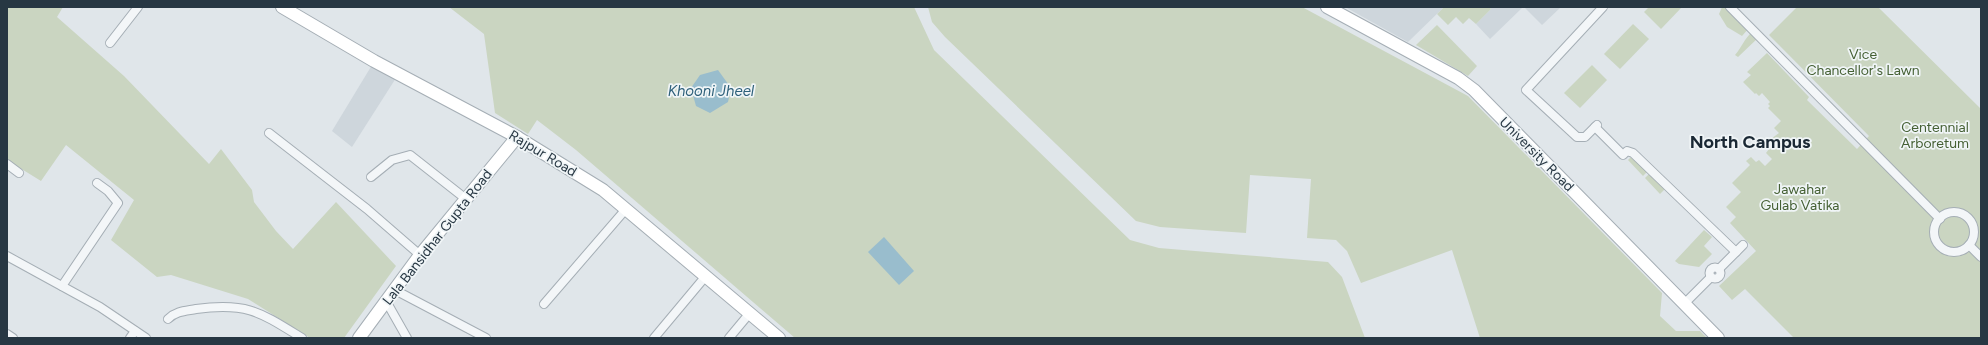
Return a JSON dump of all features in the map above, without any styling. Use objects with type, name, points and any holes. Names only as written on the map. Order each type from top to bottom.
[{"type":"street","points":[[110,43],[138,7]]},
{"type":"street","name":"Rajpur Road","points":[[282,7],[374,61],[517,137],[603,190],[779,338]]},
{"type":"street","name":"University Road","points":[[1327,7],[1458,78],[1474,90],[1718,338]]},
{"type":"street","points":[[1603,7],[1526,90],[1577,137],[1585,137],[1596,126],[1623,155],[1627,150],[1633,153],[1736,252]]},
{"type":"street","points":[[1730,7],[1940,219]]},
{"type":"street","points":[[269,133],[367,209],[420,255]]},
{"type":"street","name":"Lala Bansidhar Gupta Road","points":[[359,338],[393,289],[517,137]]},
{"type":"street","points":[[371,177],[392,160],[410,155],[466,199]]},
{"type":"street","points":[[7,164],[19,172]]},
{"type":"street","points":[[62,286],[118,203],[108,191],[97,183]]},
{"type":"street","points":[[544,304],[626,209]]},
{"type":"street","points":[[1954,212],[1968,218],[1973,225],[1974,233],[1969,245],[1963,250],[1955,252],[1947,251],[1940,246],[1934,232],[1940,219],[1944,215],[1954,212]]},
{"type":"street","points":[[1684,304],[1711,277],[1719,277],[1719,269],[1742,245]]},
{"type":"street","points":[[1969,245],[1981,257]]},
{"type":"street","points":[[7,256],[100,307],[132,335],[146,338]]},
{"type":"street","points":[[654,338],[705,277]]},
{"type":"street","points":[[393,289],[486,338]]},
{"type":"street","points":[[386,301],[407,338]]},
{"type":"street","points":[[168,319],[179,312],[221,306],[237,307],[264,315],[302,338]]},
{"type":"street","points":[[729,338],[749,314]]},
{"type":"street","points":[[7,334],[12,338]]},
{"type":"shaded area","points":[[1345,7],[1444,7],[1408,42]]},
{"type":"shaded area","points":[[1489,7],[1523,7],[1490,39],[1476,24],[1491,9]]},
{"type":"shaded area","points":[[1524,7],[1561,7],[1542,25]]},
{"type":"shaded area","points":[[372,65],[396,78],[352,147],[332,131]]},
{"type":"green space","points":[[7,7],[63,7],[57,17],[124,76],[209,164],[221,149],[252,190],[254,202],[276,231],[293,249],[336,202],[396,266],[344,338],[310,338],[248,299],[171,275],[157,277],[111,240],[134,200],[66,145],[41,181],[7,160]]},
{"type":"green space","points":[[449,7],[914,7],[934,50],[1130,240],[1159,248],[1328,262],[1342,277],[1365,338],[795,338],[576,150],[537,120],[528,134],[495,113],[484,34]]},
{"type":"green space","points":[[928,7],[1302,7],[1468,96],[1662,293],[1660,316],[1676,331],[1700,331],[1707,338],[1480,338],[1452,250],[1361,283],[1347,251],[1336,240],[1307,238],[1311,179],[1250,175],[1246,233],[1160,227],[1136,221],[945,37],[932,22]]},
{"type":"green space","points":[[1444,7],[1489,7],[1491,9],[1476,24],[1469,18],[1463,24],[1456,17],[1448,25],[1437,14]]},
{"type":"green space","points":[[1649,7],[1682,7],[1661,29],[1644,12]]},
{"type":"green space","points":[[1722,7],[1727,7],[1749,28],[1742,36],[1727,27],[1719,14]]},
{"type":"green space","points":[[1797,7],[1878,7],[1981,109],[1981,338],[1794,338],[1745,289],[1732,300],[1719,286],[1756,251],[1730,223],[1736,217],[1726,207],[1741,192],[1732,183],[1750,165],[1746,161],[1751,157],[1756,162],[1759,160],[1765,166],[1772,159],[1766,153],[1769,149],[1764,144],[1779,133],[1774,128],[1781,121],[1768,108],[1770,106],[1768,104],[1770,102],[1762,93],[1759,96],[1756,93],[1755,94],[1743,82],[1751,75],[1747,72],[1767,53],[1809,97],[1807,100],[1857,149],[1869,136],[1769,35]]},
{"type":"green space","points":[[1633,24],[1649,39],[1620,69],[1604,54]]},
{"type":"green space","points":[[1437,25],[1477,66],[1468,76],[1416,45]]},
{"type":"green space","points":[[1752,32],[1758,38],[1738,57],[1735,55]]},
{"type":"green space","points":[[1592,65],[1607,80],[1580,108],[1564,93]]},
{"type":"green space","points":[[1633,155],[1648,171],[1643,176],[1628,160]]},
{"type":"green space","points":[[1650,173],[1665,189],[1660,194],[1645,178]]},
{"type":"green space","points":[[1704,230],[1712,237],[1704,246],[1712,254],[1699,267],[1679,264],[1675,261]]},
{"type":"water","name":"Khooni Jheel","points":[[718,70],[731,88],[728,102],[710,113],[696,106],[691,88],[700,75]]},
{"type":"water","points":[[884,237],[914,271],[899,285],[868,252]]},
{"type":"district","name":"North Campus","points":[[1750,142]]},
{"type":"park label","name":"Vice Chancellor's Lawn","points":[[1863,62]]},
{"type":"park label","name":"Centennial Arboretum","points":[[1935,136]]},
{"type":"park label","name":"Jawahar Gulab Vatika","points":[[1800,198]]}]
